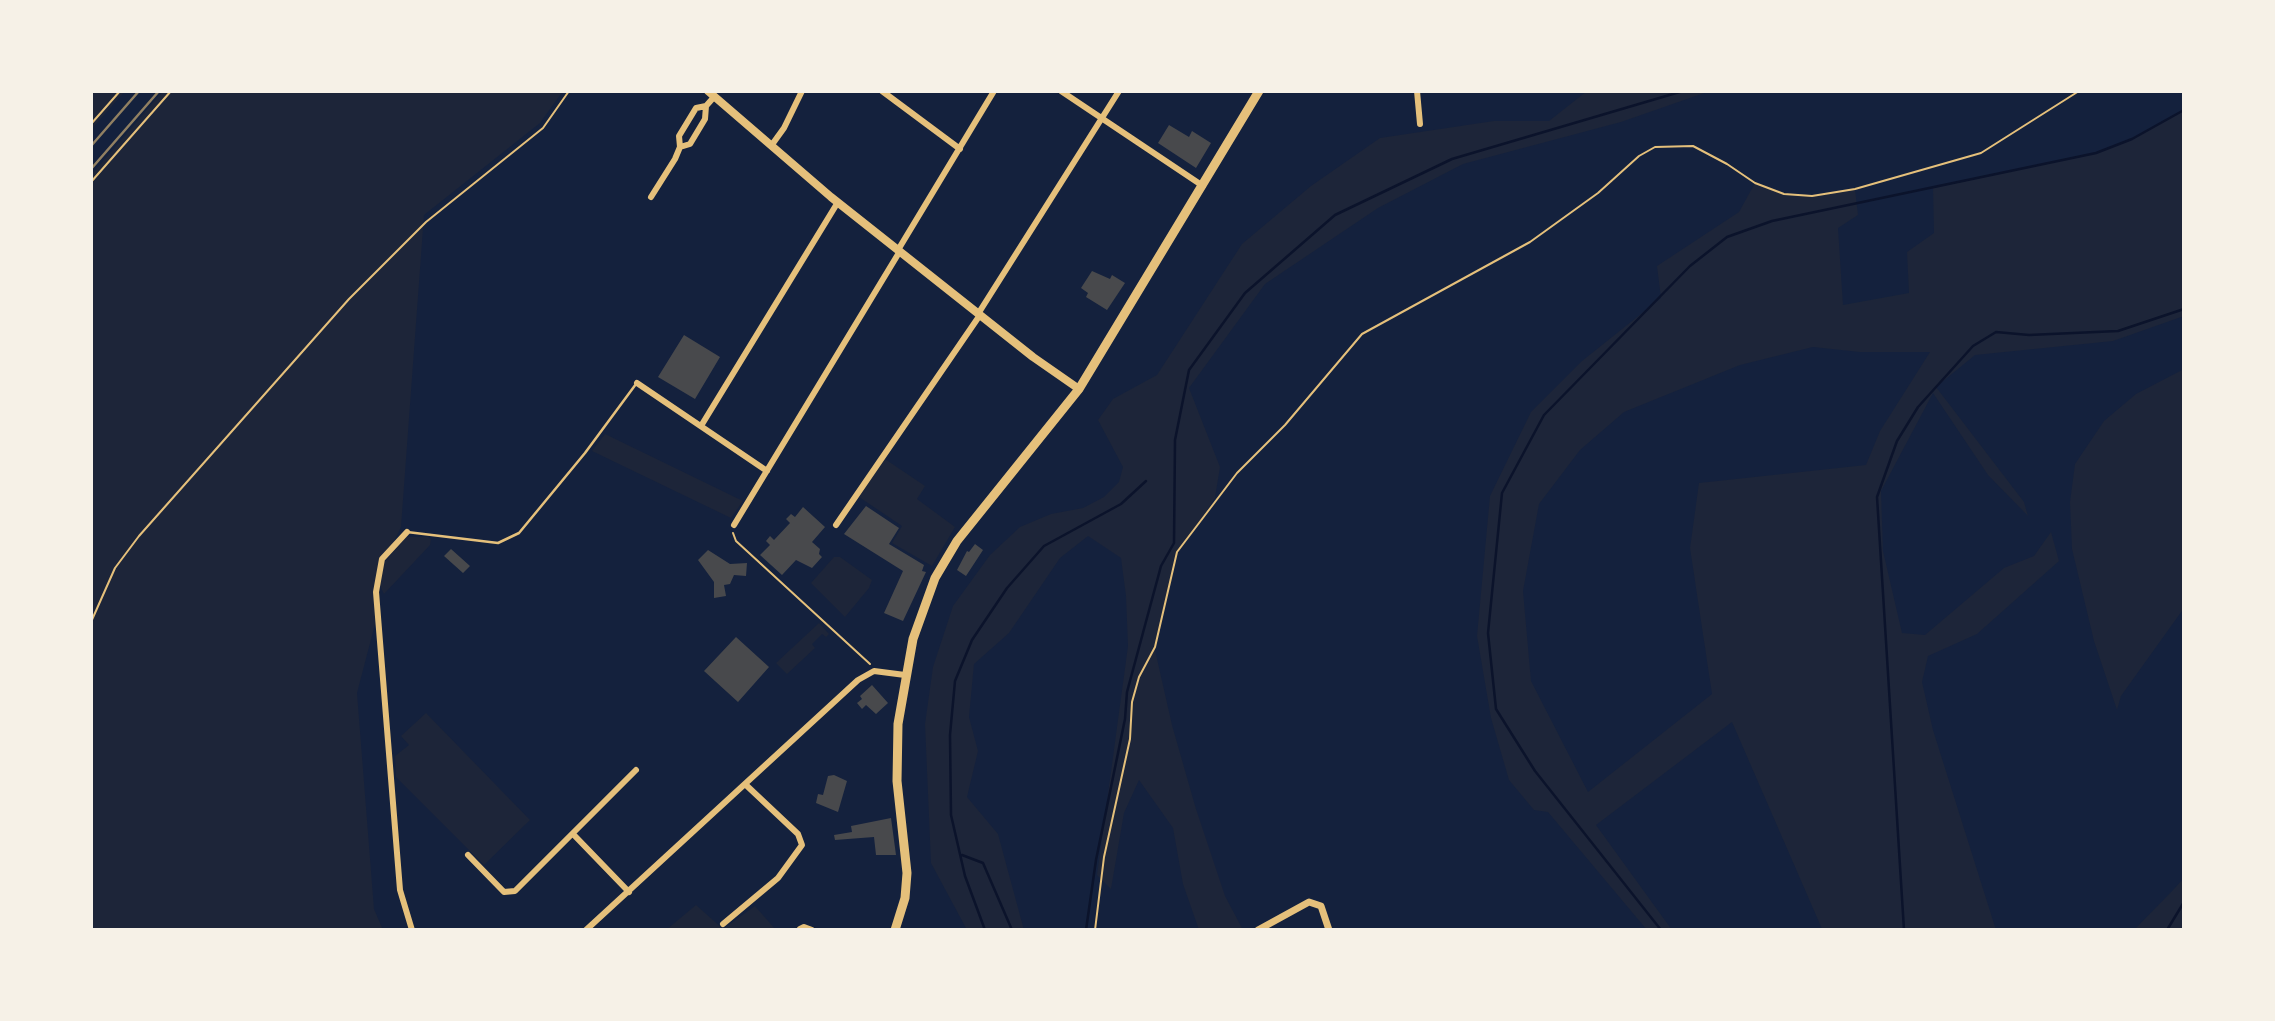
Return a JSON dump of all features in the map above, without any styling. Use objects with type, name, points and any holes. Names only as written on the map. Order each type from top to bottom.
[{"type":"main road","points":[[895,930],[903,906],[907,873],[897,781],[898,724],[905,675],[920,615],[945,561],[973,521],[1079,389],[1259,91]]},
{"type":"main road","points":[[711,94],[899,251],[979,315],[1079,389]]},
{"type":"street","points":[[771,146],[784,128],[802,91]]},
{"type":"street","points":[[882,91],[960,149]]},
{"type":"street","points":[[734,525],[994,91]]},
{"type":"street","points":[[1061,91],[1203,187]]},
{"type":"street","points":[[836,525],[979,315],[1119,91]]},
{"type":"street","points":[[1417,91],[1420,124]]},
{"type":"street","points":[[680,147],[690,144],[705,119],[711,94]]},
{"type":"street","points":[[651,197],[680,147],[679,136],[696,108],[706,106]]},
{"type":"street","points":[[701,426],[838,202]]},
{"type":"street","points":[[637,383],[767,471]]},
{"type":"street","points":[[407,532],[382,559],[376,592],[400,890],[412,930]]},
{"type":"street","points":[[586,930],[858,680],[874,671],[905,675]]},
{"type":"street","points":[[468,855],[504,892],[511,893],[636,770]]},
{"type":"street","points":[[723,925],[778,878],[802,845],[798,834],[746,785]]},
{"type":"street","points":[[573,834],[629,892]]},
{"type":"street","points":[[1258,930],[1309,902],[1321,906],[1329,930]]},
{"type":"street","points":[[800,929],[804,927],[812,930]]},
{"type":"lane","points":[[407,532],[498,543],[519,533],[585,453],[637,383]]},
{"type":"path","points":[[91,124],[120,91]]},
{"type":"path","points":[[91,183],[171,91]]},
{"type":"path","points":[[91,622],[116,568],[139,536],[349,299],[426,222],[543,128],[569,91]]},
{"type":"path","points":[[1095,930],[1104,857],[1130,739],[1132,702],[1139,677],[1155,647],[1177,552],[1237,473],[1285,425],[1362,334],[1530,242],[1598,193],[1639,156],[1655,147],[1693,146],[1727,163],[1755,183],[1784,194],[1812,196],[1854,189],[1981,153],[2080,91]]},
{"type":"path","points":[[734,525],[736,541],[863,657],[874,671]]},
{"type":"shaded area","points":[[91,91],[125,91],[91,130]]},
{"type":"shaded area","points":[[163,91],[563,91],[540,123],[424,215],[401,527],[383,564],[406,537],[431,539],[430,545],[384,594],[380,586],[380,605],[357,693],[374,909],[383,930],[91,930],[91,175]]},
{"type":"shaded area","points":[[1587,91],[1710,91],[1621,122],[1463,164],[1378,208],[1265,284],[1189,388],[1220,467],[1215,498],[1174,559],[1155,650],[1172,725],[1196,809],[1225,896],[1243,930],[1199,930],[1183,884],[1173,828],[1139,780],[1124,813],[1111,889],[1097,875],[1128,646],[1121,558],[1088,536],[1060,558],[1009,633],[974,664],[969,717],[978,751],[967,797],[998,834],[1024,930],[967,930],[931,863],[925,724],[933,667],[953,606],[990,555],[1020,527],[1051,514],[1083,508],[1104,497],[1119,482],[1123,467],[1098,420],[1113,399],[1157,375],[1242,244],[1311,186],[1380,138],[1494,121],[1549,121]]},
{"type":"shaded area","points":[[2184,110],[2184,316],[2113,341],[1975,355],[1936,387],[2024,502],[2028,516],[1988,475],[1933,393],[1881,491],[1883,551],[1902,633],[1925,635],[2004,568],[2034,556],[2051,532],[2059,561],[1977,634],[1928,656],[1922,682],[1933,730],[1996,930],[1822,929],[1732,722],[1596,825],[1672,930],[1647,930],[1548,812],[1534,810],[1509,780],[1491,718],[1477,636],[1490,496],[1531,412],[1582,361],[1661,298],[1657,266],[1739,212],[1755,183],[1784,194],[1812,196],[1855,189],[1858,215],[1838,228],[1843,305],[1909,293],[1907,252],[1934,233],[1933,188],[2096,153],[2132,139]],"holes":[[[1813,347],[1860,352],[1930,352],[1880,431],[1866,465],[1699,483],[1690,548],[1712,694],[1588,792],[1531,681],[1523,591],[1539,504],[1580,450],[1624,412],[1740,365]]]},
{"type":"shaded area","points":[[2184,369],[2184,608],[2121,696],[2117,710],[2094,641],[2072,549],[2070,502],[2075,464],[2104,421],[2136,394]]},
{"type":"shaded area","points":[[605,434],[743,501],[731,518],[592,451]]},
{"type":"shaded area","points":[[885,459],[925,486],[917,499],[955,527],[932,566],[892,543],[902,526],[859,497]]},
{"type":"shaded area","points":[[834,557],[840,557],[872,580],[869,588],[845,617],[811,583]]},
{"type":"shaded area","points":[[819,623],[829,634],[826,637],[822,634],[812,644],[815,648],[787,674],[776,663]]},
{"type":"shaded area","points":[[426,713],[530,820],[484,865],[396,777],[395,756],[409,745],[401,736]]},
{"type":"shaded area","points":[[2184,878],[2184,930],[2134,930],[2174,889]]},
{"type":"shaded area","points":[[696,905],[723,929],[755,906],[776,930],[666,930]]},
{"type":"building","points":[[1169,125],[1189,137],[1192,131],[1211,143],[1196,168],[1158,143]]},
{"type":"building","points":[[1092,271],[1110,279],[1112,275],[1125,283],[1107,310],[1086,297],[1088,293],[1081,288]]},
{"type":"building","points":[[684,335],[720,357],[695,399],[658,377]]},
{"type":"building","points":[[866,506],[899,528],[889,544],[924,565],[922,571],[926,572],[903,621],[884,613],[903,571],[844,534]]},
{"type":"building","points":[[803,507],[825,527],[812,542],[820,549],[819,554],[822,557],[812,568],[796,560],[782,575],[760,555],[770,545],[766,541],[770,536],[774,540],[790,523],[786,519],[791,514],[795,517]]},
{"type":"building","points":[[975,544],[983,550],[966,576],[957,570],[967,551]]},
{"type":"building","points":[[451,549],[470,566],[463,573],[444,556]]},
{"type":"building","points":[[708,550],[730,564],[747,563],[746,576],[734,575],[730,584],[724,585],[726,596],[714,598],[714,582],[698,560]]},
{"type":"building","points":[[736,637],[769,667],[738,702],[704,671]]},
{"type":"building","points":[[872,685],[888,703],[876,714],[866,705],[862,709],[857,703],[862,699],[860,696]]},
{"type":"building","points":[[834,775],[847,781],[838,812],[816,803],[818,794],[823,795],[828,776]]},
{"type":"building","points":[[891,818],[896,855],[876,855],[874,837],[835,840],[834,835],[852,832],[851,826]]},
{"type":"waterway","points":[[1086,930],[1096,860],[1125,719],[1127,692],[1161,566],[1174,543],[1175,440],[1189,370],[1245,293],[1335,215],[1452,159],[1683,91]]},
{"type":"waterway","points":[[1661,930],[1535,771],[1496,709],[1488,633],[1502,493],[1544,415],[1690,266],[1727,237],[1772,221],[2096,153],[2132,139],[2184,110]]},
{"type":"waterway","points":[[1904,930],[1877,497],[1897,441],[1918,407],[1973,346],[1996,332],[2029,335],[2118,331],[2184,309]]},
{"type":"waterway","points":[[985,930],[965,876],[951,815],[950,735],[955,681],[972,640],[1007,588],[1044,546],[1121,504],[1146,481]]},
{"type":"waterway","points":[[962,855],[983,863],[1012,930]]},
{"type":"waterway","points":[[2167,930],[2184,902]]},
{"type":"railway","points":[[91,146],[139,91]]},
{"type":"railway","points":[[91,169],[159,91]]}]
